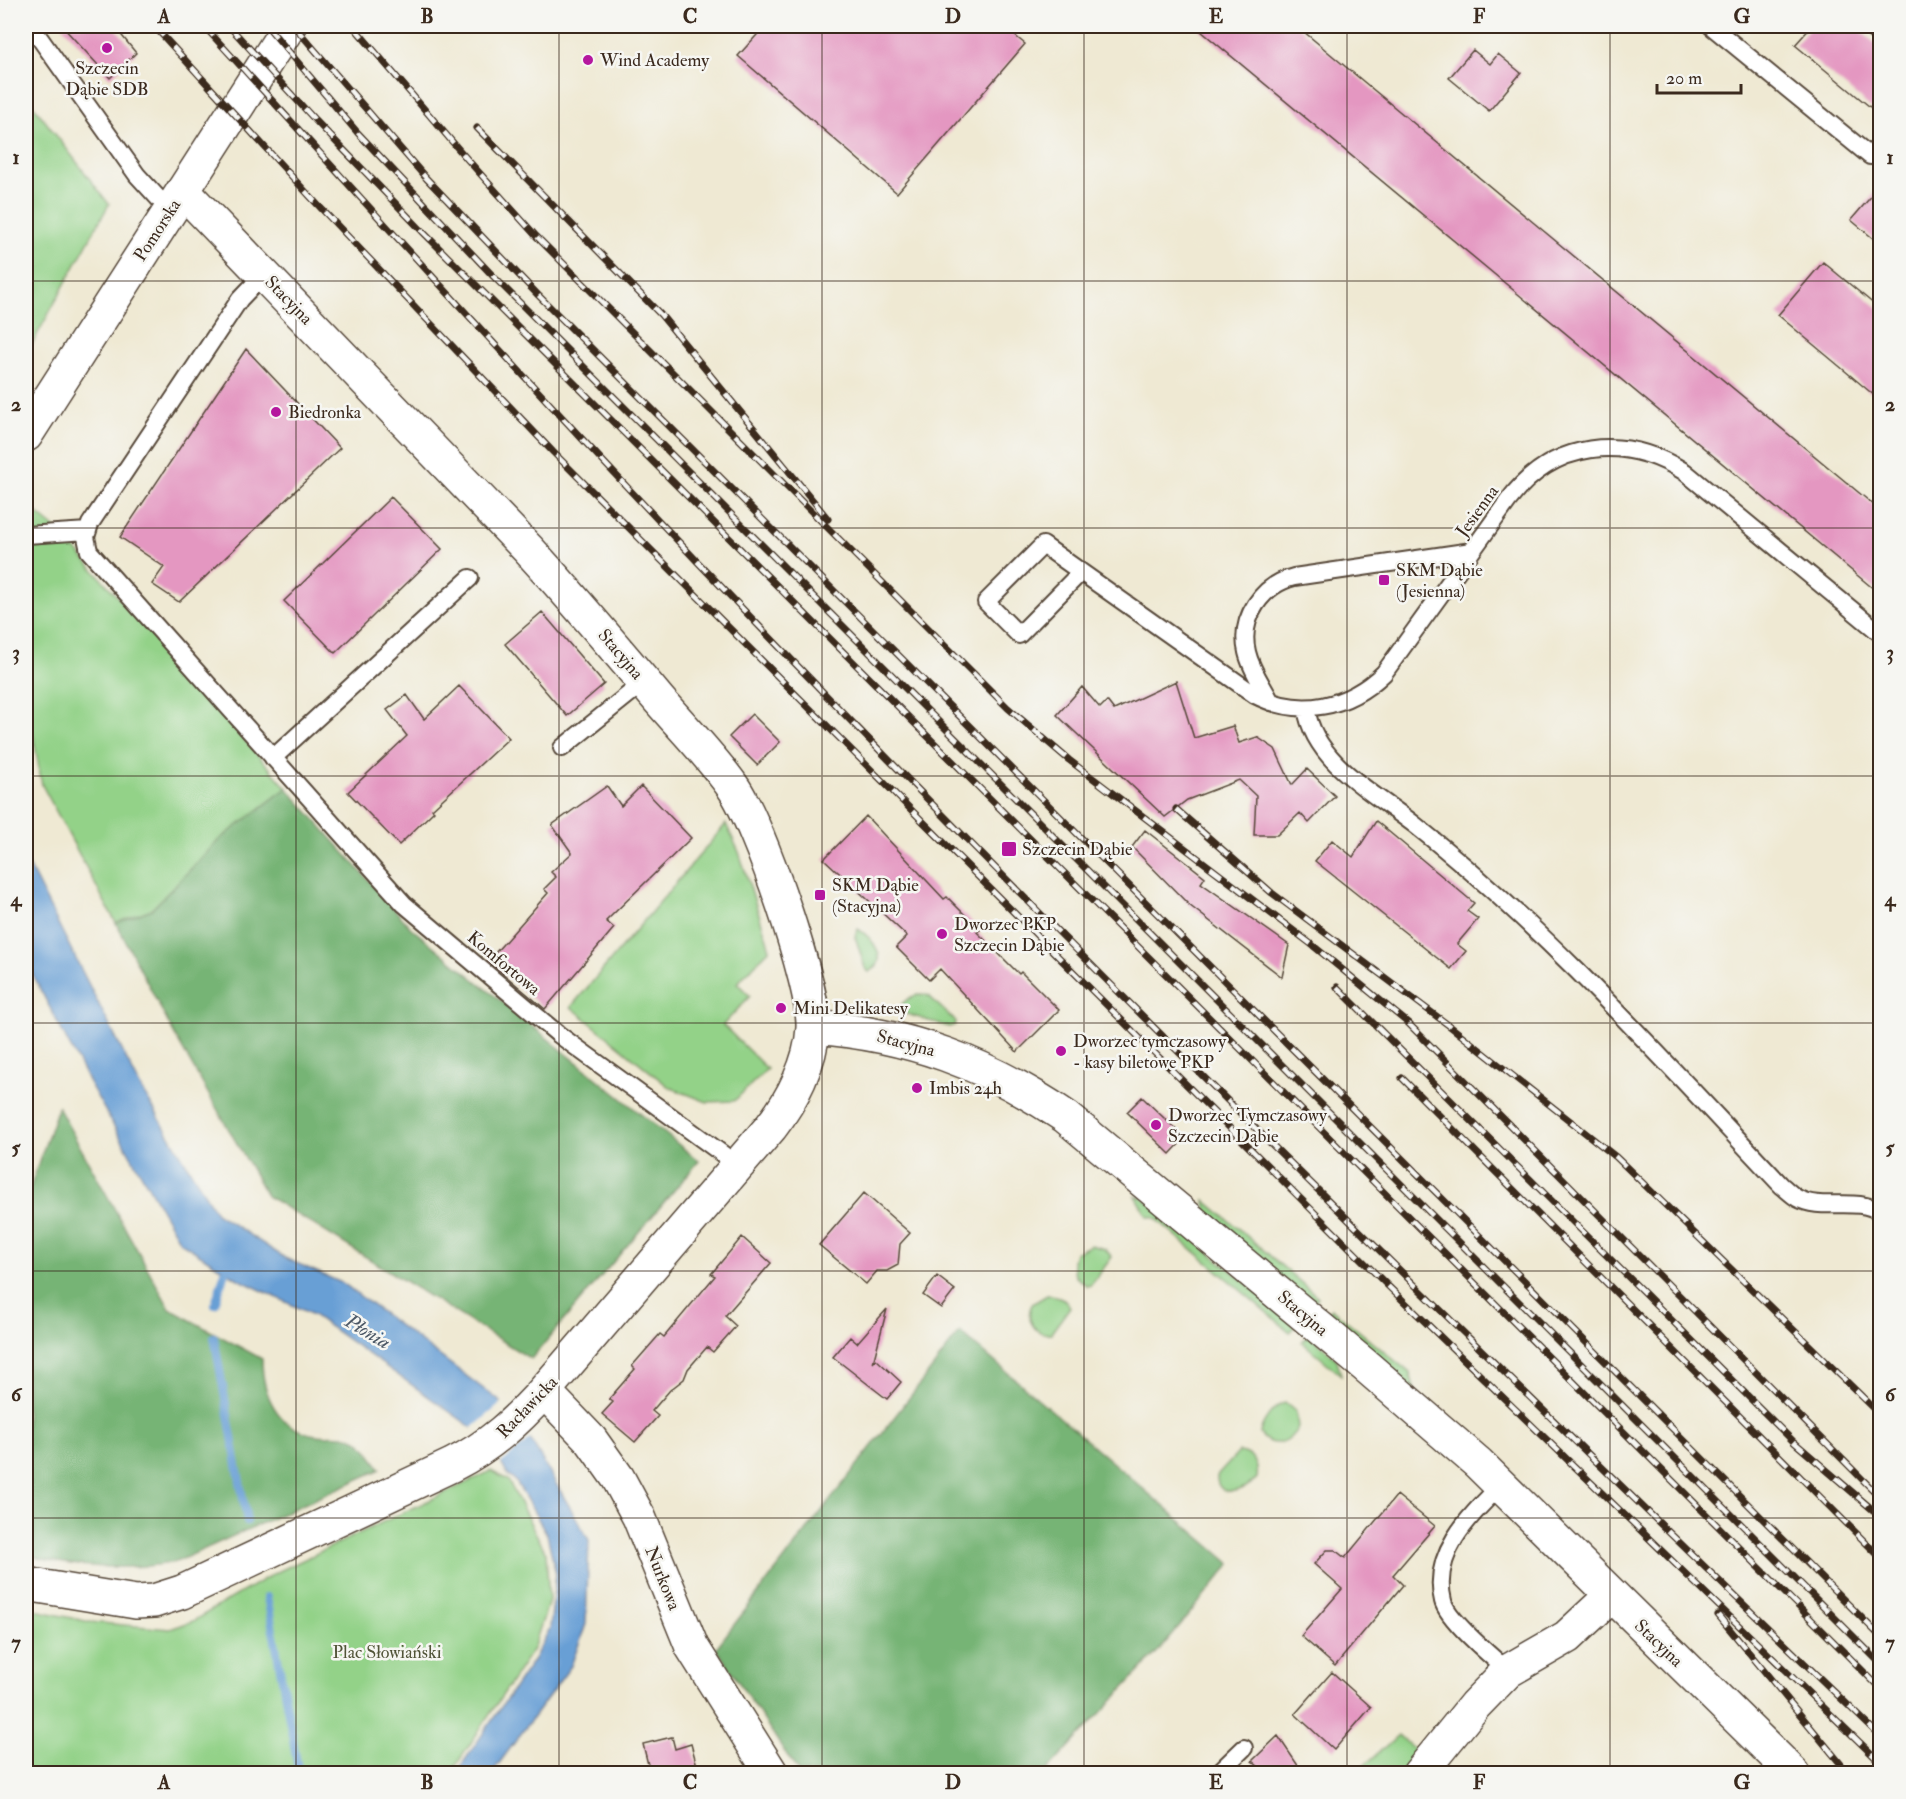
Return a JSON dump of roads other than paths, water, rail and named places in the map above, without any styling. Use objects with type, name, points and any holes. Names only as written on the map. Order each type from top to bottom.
[{"type":"street","name":"Pomorska","points":[[26,435],[289,26]]},
{"type":"street","name":"Stacyjna","points":[[176,201],[264,274],[528,549],[733,788],[753,825],[799,960],[813,1027],[852,1029],[885,1036],[959,1058],[1009,1080],[1055,1109],[1368,1368],[1478,1463],[1611,1596],[1794,1773]]},
{"type":"street","name":"Racławicka","points":[[26,1584],[127,1602],[153,1602],[182,1592],[478,1451],[501,1435],[534,1401],[776,1121],[790,1097],[805,1061],[813,1027]]},
{"type":"street","name":"Nurkowa","points":[[534,1401],[591,1440],[618,1478],[639,1517],[692,1647],[772,1773]]},
{"type":"street","points":[[1419,1773],[1475,1705],[1508,1671],[1567,1637],[1611,1596]]},
{"type":"lane","points":[[31,26],[137,175],[176,201]]},
{"type":"lane","points":[[1711,26],[1870,156]]},
{"type":"lane","points":[[26,535],[88,531],[240,299],[264,274]]},
{"type":"lane","name":"Jesienna","points":[[1081,572],[1019,634],[986,602],[1042,545],[1081,572],[1245,689],[1271,702],[1306,708],[1341,702],[1362,692],[1392,664],[1517,488],[1542,468],[1563,457],[1586,450],[1610,448],[1634,450],[1657,456],[1685,472],[1881,633]]},
{"type":"lane","name":"Komfortowa","points":[[88,531],[86,537],[89,551],[404,904],[558,1034],[739,1166]]},
{"type":"lane","points":[[1271,702],[1250,663],[1245,640],[1251,612],[1260,597],[1273,586],[1300,576],[1472,551]]},
{"type":"lane","points":[[273,758],[470,578]]},
{"type":"lane","points":[[562,748],[644,682]]},
{"type":"lane","points":[[1306,708],[1315,736],[1332,760],[1445,849],[1513,910],[1645,1038],[1782,1186],[1797,1198],[1811,1203],[1858,1205],[1881,1212]]},
{"type":"lane","points":[[1499,1486],[1450,1542],[1442,1568],[1443,1602],[1469,1635],[1508,1671]]},
{"type":"lane","points":[[1217,1773],[1244,1748]]},
{"type":"water","name":"Płonia","points":[[26,860],[141,1088],[216,1213],[285,1258],[344,1284],[501,1402],[530,1439],[589,1540],[586,1624],[571,1666],[492,1773],[456,1773],[534,1659],[550,1628],[556,1574],[547,1534],[517,1483],[507,1474],[499,1459],[471,1427],[313,1315],[238,1279],[180,1242],[87,1079],[26,962]]},
{"type":"waterway","points":[[215,1304],[225,1272]]},
{"type":"waterway","points":[[214,1337],[247,1521]]},
{"type":"waterway","points":[[267,1597],[299,1774]]},
{"type":"railway","points":[[154,26],[317,204],[553,452],[1387,1285],[1880,1762]]},
{"type":"railway","points":[[204,26],[619,478],[760,627],[1035,909],[1315,1187],[1880,1736]]},
{"type":"railway","points":[[229,26],[315,120],[424,233],[1880,1688]]},
{"type":"railway","points":[[267,26],[357,132],[493,276],[1880,1663]]},
{"type":"railway","points":[[294,26],[426,178],[538,295],[1880,1636]]},
{"type":"railway","points":[[353,26],[536,236],[1008,708],[1069,760],[1311,944],[1408,1023],[1880,1497]]},
{"type":"railway","points":[[477,128],[661,315],[828,519]]},
{"type":"railway","points":[[1176,809],[1272,893],[1451,1027],[1616,1157],[1880,1414]]},
{"type":"railway","points":[[1337,987],[1794,1442],[1880,1516]]},
{"type":"railway","points":[[1402,1078],[1880,1557]]},
{"type":"railway","points":[[1718,1615],[1849,1774]]},
{"type":"place","name":"Szczecin Dąbie SDB","points":[[107,48]]},
{"type":"place","name":"Wind Academy","points":[[588,60]]},
{"type":"place","name":"Biedronka","points":[[276,412]]},
{"type":"place","name":"SKM Dąbie (Jesienna)","points":[[1384,580]]},
{"type":"place","name":"Szczecin Dąbie","points":[[1009,849]]},
{"type":"place","name":"SKM Dąbie (Stacyjna)","points":[[820,895]]},
{"type":"place","name":"Dworzec PKP Szczecin Dąbie","points":[[942,934]]},
{"type":"place","name":"Mini Delikatesy","points":[[781,1008]]},
{"type":"place","name":"Dworzec tymczasowy - kasy biletowe PKP","points":[[1061,1051]]},
{"type":"place","name":"Imbis 24h","points":[[917,1088]]},
{"type":"place","name":"Dworzec Tymczasowy Szczecin Dąbie","points":[[1156,1125]]},
{"type":"park label","name":"Plac Słowiański","points":[[387,1652]]}]
